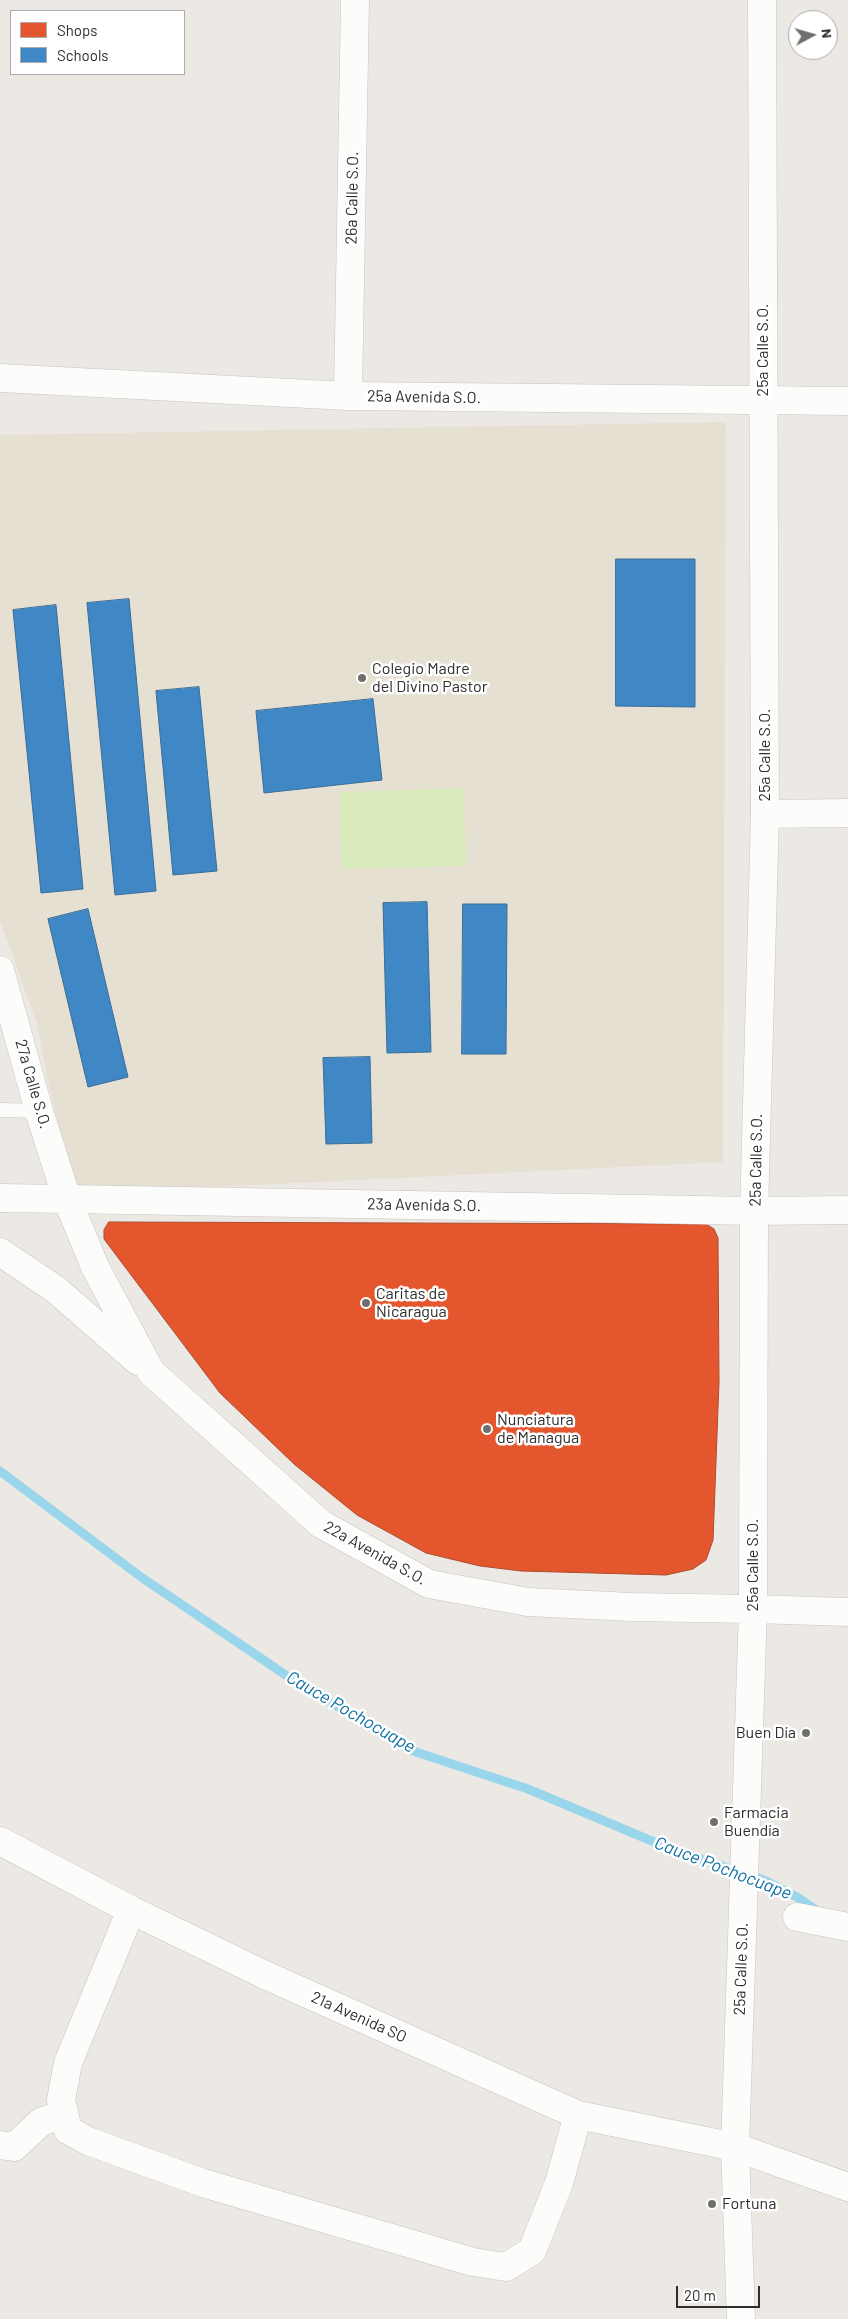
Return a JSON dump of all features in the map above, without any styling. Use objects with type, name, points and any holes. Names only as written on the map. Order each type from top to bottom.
[{"type":"street","name":"26a Calle S.O.","points":[[348,396],[355,0]]},
{"type":"street","name":"25a Calle S.O.","points":[[742,2319],[736,2147],[753,1609],[754,1211],[765,814],[762,0]]},
{"type":"street","name":"25a Avenida S.O.","points":[[0,378],[348,396],[848,401]]},
{"type":"street","points":[[765,814],[848,813]]},
{"type":"street","name":"27a Calle S.O.","points":[[0,970],[39,1111],[67,1199]]},
{"type":"street","name":"23a Avenida S.O.","points":[[0,1198],[754,1211],[848,1210]]},
{"type":"street","name":"22a Avenida S.O.","points":[[67,1199],[95,1267],[150,1372],[321,1524],[429,1584],[528,1602],[631,1607],[848,1612]]},
{"type":"street","points":[[0,1252],[55,1288],[150,1372]]},
{"type":"street","name":"21a Avenida SO","points":[[0,1841],[131,1910],[263,1974],[578,2115],[736,2147],[848,2188]]},
{"type":"street","points":[[131,1910],[68,2063],[61,2100],[68,2130],[88,2141],[203,2183],[473,2262],[506,2267],[532,2251],[560,2183],[578,2115]]},
{"type":"street","points":[[797,1917],[848,1927]]},
{"type":"street","points":[[0,2145],[14,2147],[41,2122],[64,2114]]},
{"type":"lane","points":[[0,1110],[39,1111]]},
{"type":"shaded area","name":"Colegio Madre del Divino Pastor","points":[[726,422],[723,1162],[75,1194],[48,1082],[37,1024],[0,920],[0,435]]},
{"type":"green space","points":[[464,788],[466,866],[342,869],[340,792]]},
{"type":"building: Shops","name":"Nunciatura de Managua","points":[[109,1222],[706,1224],[714,1229],[718,1238],[719,1382],[713,1540],[706,1560],[693,1569],[666,1575],[521,1571],[480,1566],[426,1553],[357,1515],[294,1464],[220,1393],[104,1239],[104,1230]]},
{"type":"building: Schools","points":[[616,559],[695,559],[695,707],[616,706]]},
{"type":"building: Schools","points":[[129,599],[156,891],[115,895],[87,603]]},
{"type":"building: Schools","points":[[56,605],[83,889],[41,893],[13,610]]},
{"type":"building: Schools","points":[[199,687],[217,871],[173,875],[156,691]]},
{"type":"building: Schools","points":[[373,699],[382,780],[264,793],[256,711]]},
{"type":"building: Schools","points":[[427,902],[431,1052],[387,1053],[383,903]]},
{"type":"building: Schools","points":[[463,904],[507,904],[506,1054],[462,1054]]},
{"type":"building: Schools","points":[[88,909],[128,1077],[88,1087],[48,919]]},
{"type":"building: Schools","points":[[370,1057],[372,1143],[326,1144],[323,1058]]},
{"type":"waterway","name":"Cauce Pochocuape","points":[[0,1471],[141,1577],[293,1680],[410,1750],[528,1789],[671,1849],[764,1880],[797,1897],[819,1912]]},
{"type":"place","name":"Colegio Madre del Divino Pastor","points":[[362,678]]},
{"type":"place","name":"Caritas de Nicaragua","points":[[366,1303]]},
{"type":"place","name":"Nunciatura de Managua","points":[[487,1429]]},
{"type":"place","name":"Buen Día","points":[[806,1733]]},
{"type":"place","name":"Farmacia Buendía","points":[[714,1822]]},
{"type":"place","name":"Fortuna","points":[[712,2204]]}]
